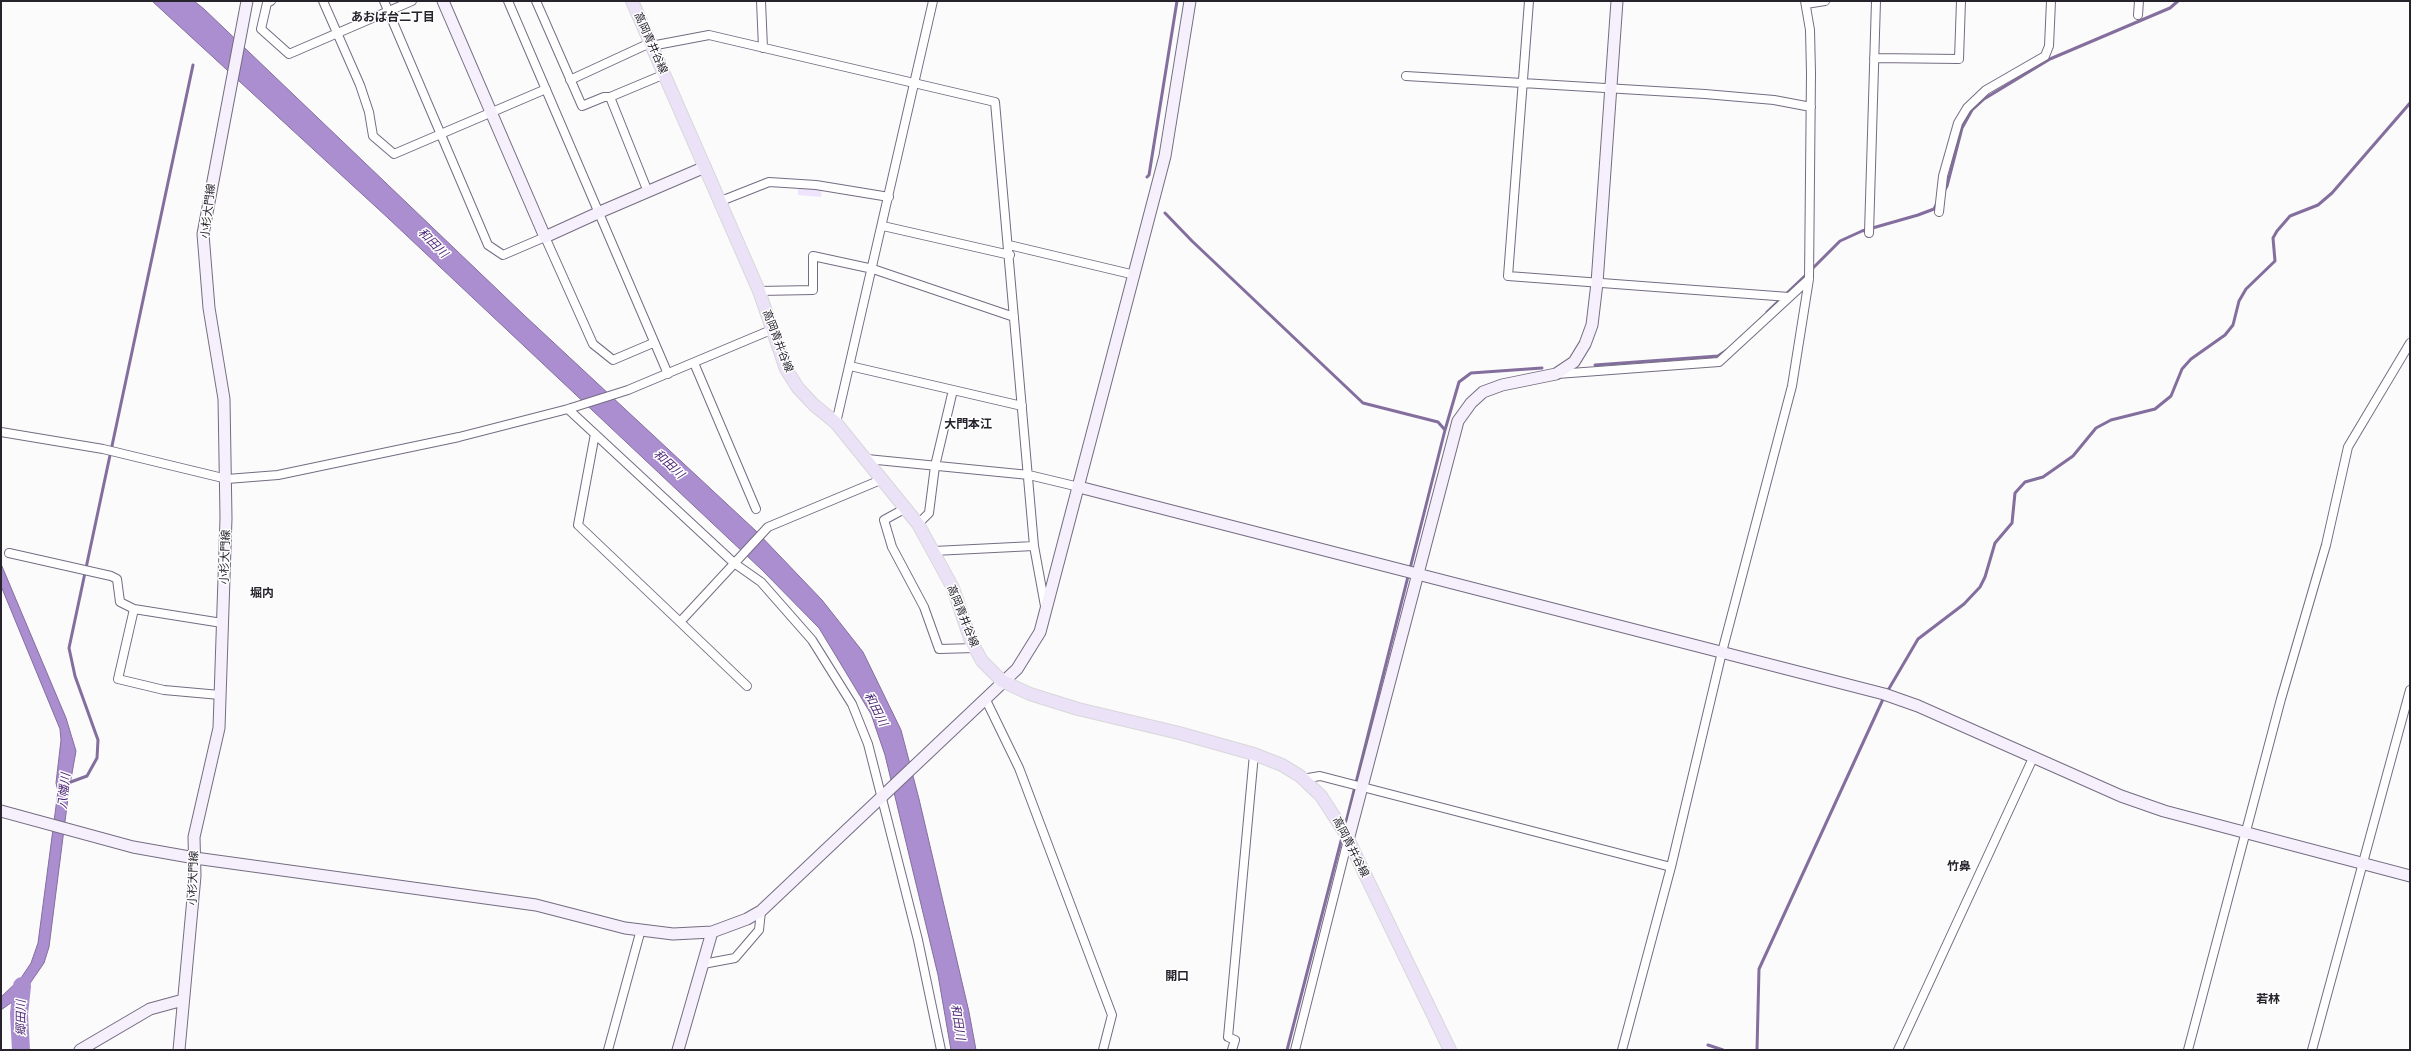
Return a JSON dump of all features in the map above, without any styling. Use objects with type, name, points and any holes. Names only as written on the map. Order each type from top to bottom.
[{"type":"main road","name":"高岡青井谷線","points":[[632,1],[721,201],[759,291],[771,330],[786,369],[798,388],[814,405],[836,423],[867,459],[918,524],[953,588],[975,648],[985,665],[1002,681],[1030,694],[1078,709],[1179,733],[1254,754],[1282,765],[1302,779],[1320,796],[1335,815],[1450,1050]]},
{"type":"street","name":"小杉大門線","points":[[179,1050],[195,876],[194,837],[219,728],[227,479],[224,399],[209,308],[202,234],[247,1]]},
{"type":"street","points":[[271,1],[267,3],[261,29],[289,54],[412,1]]},
{"type":"street","points":[[323,1],[336,34],[360,85],[369,112],[373,136],[394,154],[546,89]]},
{"type":"street","points":[[384,1],[488,245],[503,255],[706,167]]},
{"type":"street","points":[[443,1],[490,113],[593,344],[613,360],[653,343]]},
{"type":"street","points":[[508,1],[600,212],[653,343],[668,374]]},
{"type":"street","points":[[536,1],[582,106],[604,97],[610,97],[665,74]]},
{"type":"street","points":[[761,1],[763,48]]},
{"type":"street","points":[[836,423],[883,226],[933,1]]},
{"type":"street","points":[[1,811],[133,847],[195,858],[536,905],[625,928],[673,934],[712,932],[747,919],[761,911],[1002,681],[1017,669],[1029,652],[1040,632],[1165,156],[1190,1]]},
{"type":"street","points":[[1528,1],[1508,276],[1789,297]]},
{"type":"street","points":[[1556,374],[1574,362],[1585,344],[1592,325],[1598,283],[1616,1]]},
{"type":"street","points":[[1622,1050],[1671,867],[1722,652],[1792,386],[1809,279],[1811,107],[1810,30],[1806,2],[1825,1]]},
{"type":"street","points":[[1869,233],[1876,1]]},
{"type":"street","points":[[1874,58],[1959,59],[1961,1]]},
{"type":"street","points":[[1939,212],[1943,176],[1958,123],[1968,108],[1986,90],[2045,56],[2049,46],[2051,1]]},
{"type":"street","points":[[2138,14],[2139,1]]},
{"type":"street","points":[[570,80],[651,44],[706,35],[996,102],[1034,546],[1046,612]]},
{"type":"street","points":[[1406,76],[1522,82],[1758,99],[1811,107]]},
{"type":"street","points":[[610,97],[648,192]]},
{"type":"street","points":[[721,201],[769,182],[816,185],[889,197]]},
{"type":"street","points":[[883,226],[1010,255]]},
{"type":"street","points":[[1009,245],[1134,275]]},
{"type":"street","points":[[759,291],[813,290],[813,256],[872,269],[1014,317]]},
{"type":"street","points":[[1295,1050],[1348,840],[1363,788],[1458,421],[1471,403],[1483,392],[1502,385],[1556,374],[1719,362],[1809,279]]},
{"type":"street","points":[[1,432],[103,449],[227,479],[278,475],[459,437],[568,409],[668,374],[771,330]]},
{"type":"street","points":[[2188,1050],[2246,832],[2326,545],[2348,447],[2410,343]]},
{"type":"street","points":[[694,363],[756,509]]},
{"type":"street","points":[[850,366],[1022,406]]},
{"type":"street","points":[[918,524],[929,513],[934,466],[953,390]]},
{"type":"street","points":[[568,409],[734,563],[761,582],[812,640],[852,704],[863,731],[918,940],[941,1050]]},
{"type":"street","points":[[595,434],[578,525],[746,686]]},
{"type":"street","points":[[867,459],[1029,475],[1884,694],[1918,706],[2121,796],[2164,811],[2410,876]]},
{"type":"street","points":[[680,622],[768,527],[883,479]]},
{"type":"street","points":[[906,508],[884,520],[892,547],[924,607],[939,649],[975,648]]},
{"type":"street","points":[[934,552],[1034,546]]},
{"type":"street","points":[[9,552],[111,576],[117,579],[120,602],[134,609],[222,622]]},
{"type":"street","points":[[134,609],[118,678],[164,690],[220,695]]},
{"type":"street","points":[[2312,1050],[2410,690]]},
{"type":"street","points":[[985,698],[1019,768],[1112,1015],[1103,1050]]},
{"type":"street","points":[[1232,1050],[1235,1040],[1228,1037],[1254,754]]},
{"type":"street","points":[[1898,1050],[2033,758]]},
{"type":"street","points":[[1302,779],[1320,776],[1671,867]]},
{"type":"street","points":[[703,964],[735,958],[758,930],[761,911]]},
{"type":"street","points":[[678,1050],[712,932]]},
{"type":"street","points":[[608,1050],[640,933]]},
{"type":"street","points":[[80,1050],[150,1009],[183,1000]]},
{"type":"shaded area","points":[[798,186],[822,188],[821,197],[798,195]]},
{"type":"water","name":"和田川","points":[[152,1],[194,1],[204,9],[524,315],[756,531],[822,600],[863,652],[901,730],[919,799],[969,1012],[976,1050],[951,1050],[938,975],[885,755],[871,714],[819,628],[762,570],[388,218]]},
{"type":"water","name":"八幡川","points":[[1,564],[66,718],[76,751],[69,790],[49,947],[44,963],[22,995],[1,1010],[1,997],[21,978],[31,963],[38,943],[58,791],[56,783],[61,740],[60,729],[1,586]]},
{"type":"waterway","points":[[1147,177],[1149,175],[1177,1]]},
{"type":"waterway","points":[[1943,193],[1947,186],[1962,128],[1972,110],[1984,99],[2050,59],[2170,8],[2178,1]]},
{"type":"waterway","name":"八幡川","points":[[68,783],[87,776],[97,758],[98,740],[75,676],[69,648],[193,65]]},
{"type":"waterway","points":[[1887,692],[1918,639],[1964,604],[1980,587],[1985,577],[1995,543],[2012,523],[2015,493],[2025,482],[2043,477],[2073,456],[2096,428],[2111,420],[2155,409],[2171,396],[2182,369],[2191,359],[2225,335],[2233,325],[2239,301],[2246,289],[2275,261],[2273,238],[2277,231],[2290,216],[2318,205],[2332,193],[2410,103]]},
{"type":"waterway","points":[[1812,269],[1840,241],[1862,231],[1934,209],[1937,203]]},
{"type":"waterway","points":[[1165,213],[1192,241],[1363,403],[1438,422],[1445,430],[1345,826]]},
{"type":"waterway","points":[[1767,312],[1808,273]]},
{"type":"waterway","points":[[1595,365],[1718,356],[1727,350]]},
{"type":"waterway","points":[[1445,430],[1459,382],[1471,373],[1542,368]]},
{"type":"waterway","points":[[1757,1050],[1759,969],[1884,697]]},
{"type":"waterway","points":[[1287,1050],[1342,837]]},
{"type":"waterway","name":"郷田川","points":[[21,1050],[19,1014],[22,986]]},
{"type":"waterway","points":[[1708,1045],[1723,1050]]},
{"type":"district","name":"あおば台二丁目","points":[[393,17]]},
{"type":"district","name":"大門本江","points":[[968,424]]},
{"type":"district","name":"堀内","points":[[262,593]]},
{"type":"district","name":"竹鼻","points":[[1959,866]]},
{"type":"district","name":"開口","points":[[1177,976]]},
{"type":"district","name":"若林","points":[[2268,999]]}]
